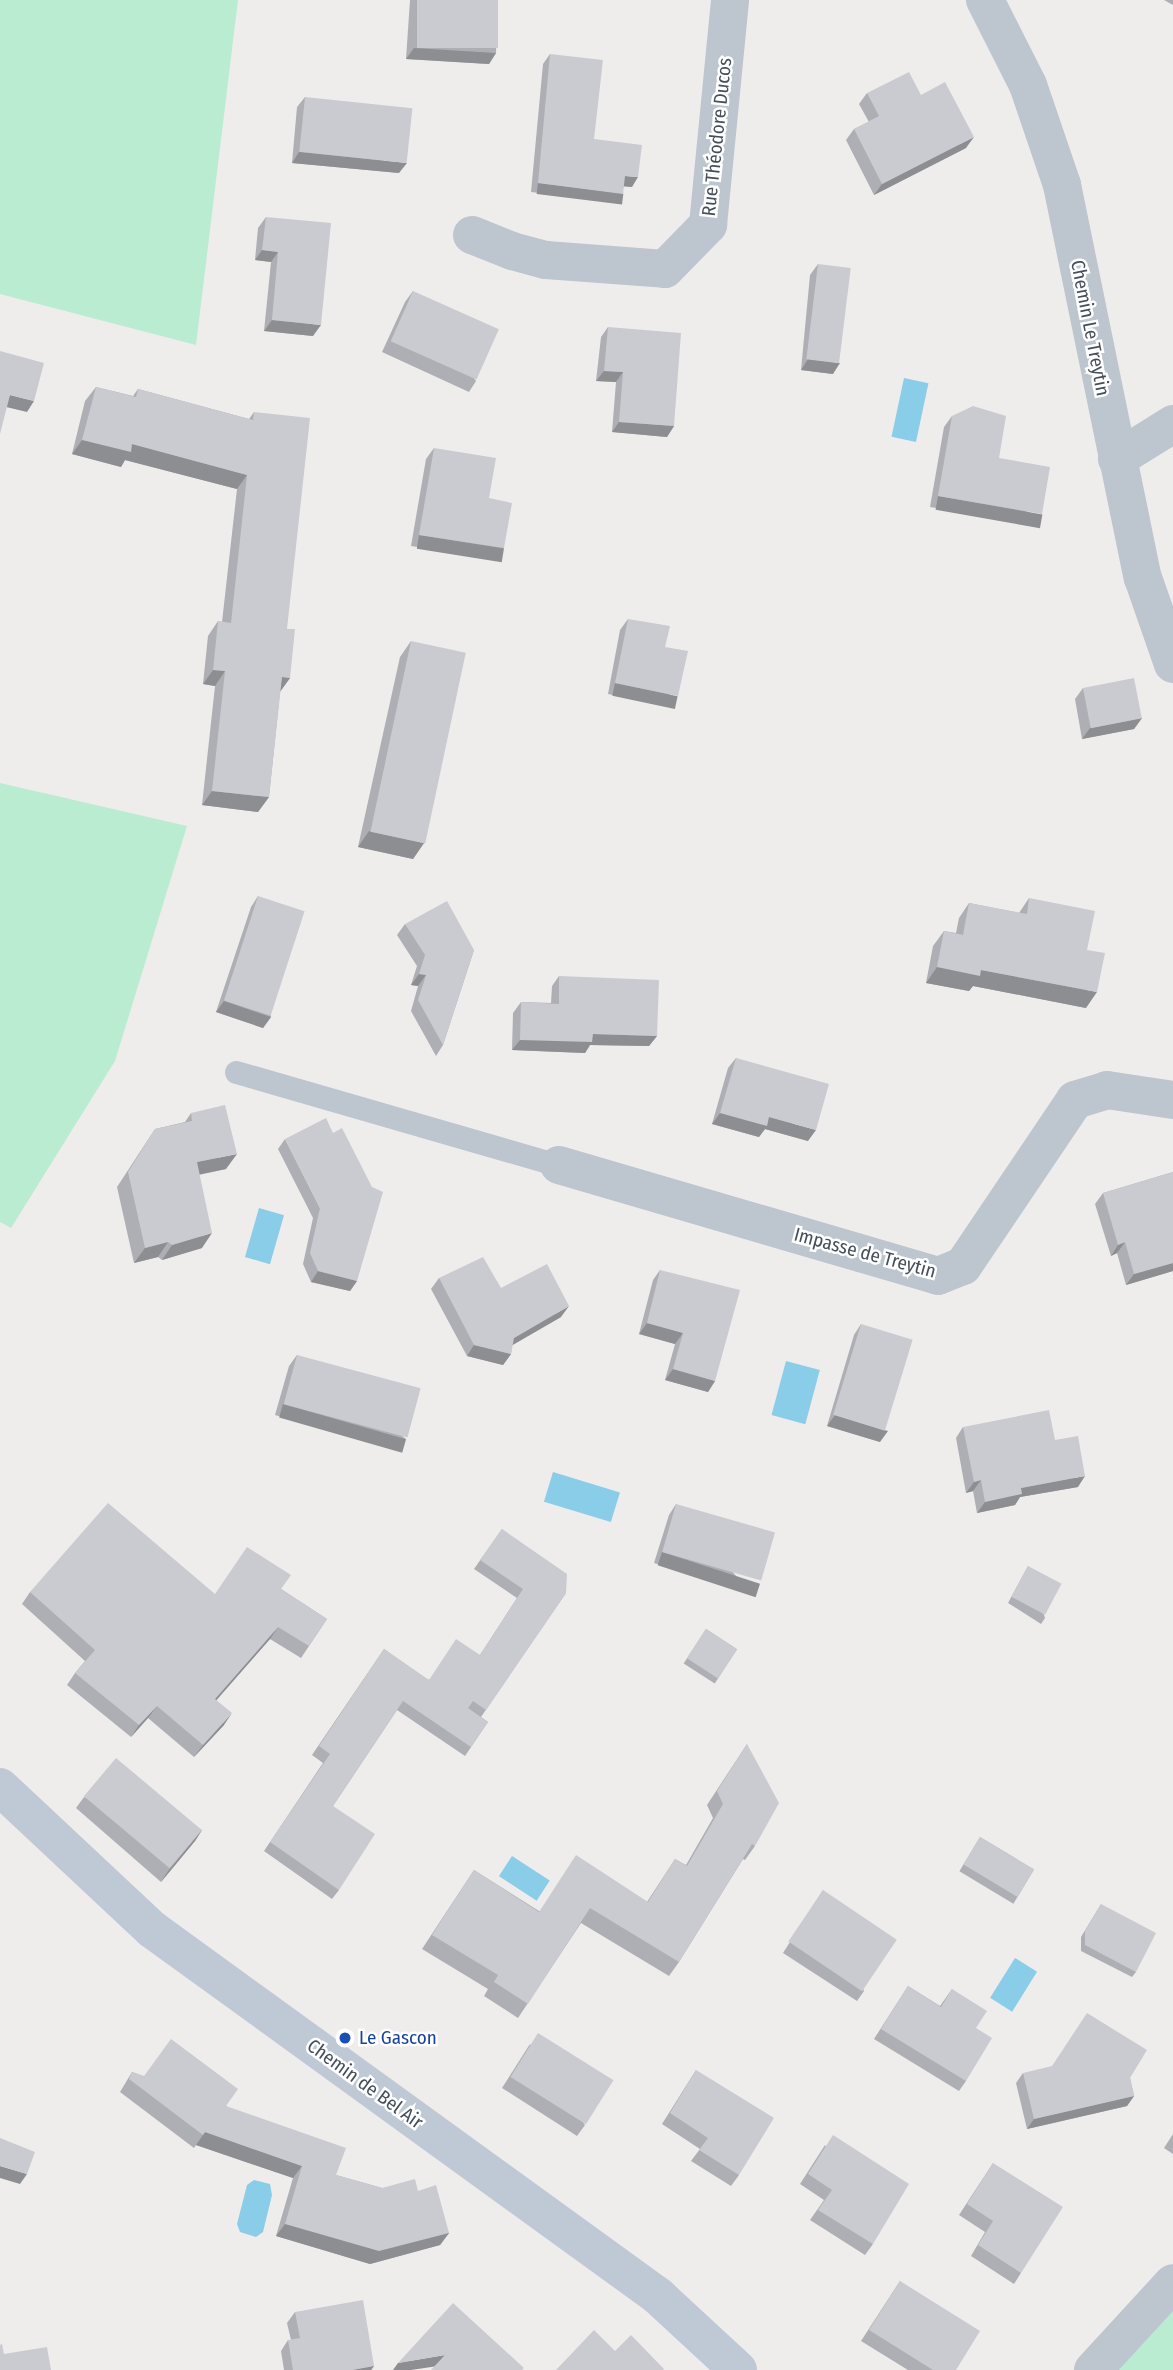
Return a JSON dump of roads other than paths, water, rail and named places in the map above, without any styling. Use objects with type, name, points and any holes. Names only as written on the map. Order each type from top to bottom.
[{"type":"street","name":"Rue Théodore Ducos","points":[[472,235],[512,251],[546,260],[665,270],[708,225],[730,0]]},
{"type":"street","name":"Chemin Le Treytin","points":[[985,0],[1028,85],[1062,185],[1143,578],[1173,664]]},
{"type":"street","points":[[1117,459],[1173,425]]},
{"type":"street","name":"Impasse de Treytin","points":[[559,1165],[939,1276],[963,1266],[1075,1100],[1107,1090],[1173,1100]]},
{"type":"street","name":"Chemin de Bel Air","points":[[0,1787],[153,1930],[658,2296],[738,2370]]},
{"type":"street","points":[[1093,2370],[1173,2283]]},
{"type":"lane","points":[[236,1072],[559,1165]]},
{"type":"water","points":[[904,378],[928,383],[916,442],[892,437]]},
{"type":"water","points":[[259,1208],[284,1215],[270,1264],[245,1257]]},
{"type":"water","points":[[786,1361],[820,1370],[805,1424],[772,1415]]},
{"type":"water","points":[[553,1472],[620,1492],[611,1522],[544,1502]]},
{"type":"water","points":[[512,1856],[550,1881],[537,1901],[499,1876]]},
{"type":"water","points":[[1015,1958],[1037,1972],[1012,2012],[990,1998]]},
{"type":"water","points":[[254,2180],[270,2184],[272,2195],[263,2232],[256,2237],[240,2232],[237,2224],[247,2185]]},
{"type":"place","name":"Le Gascon","points":[[345,2038]]}]
